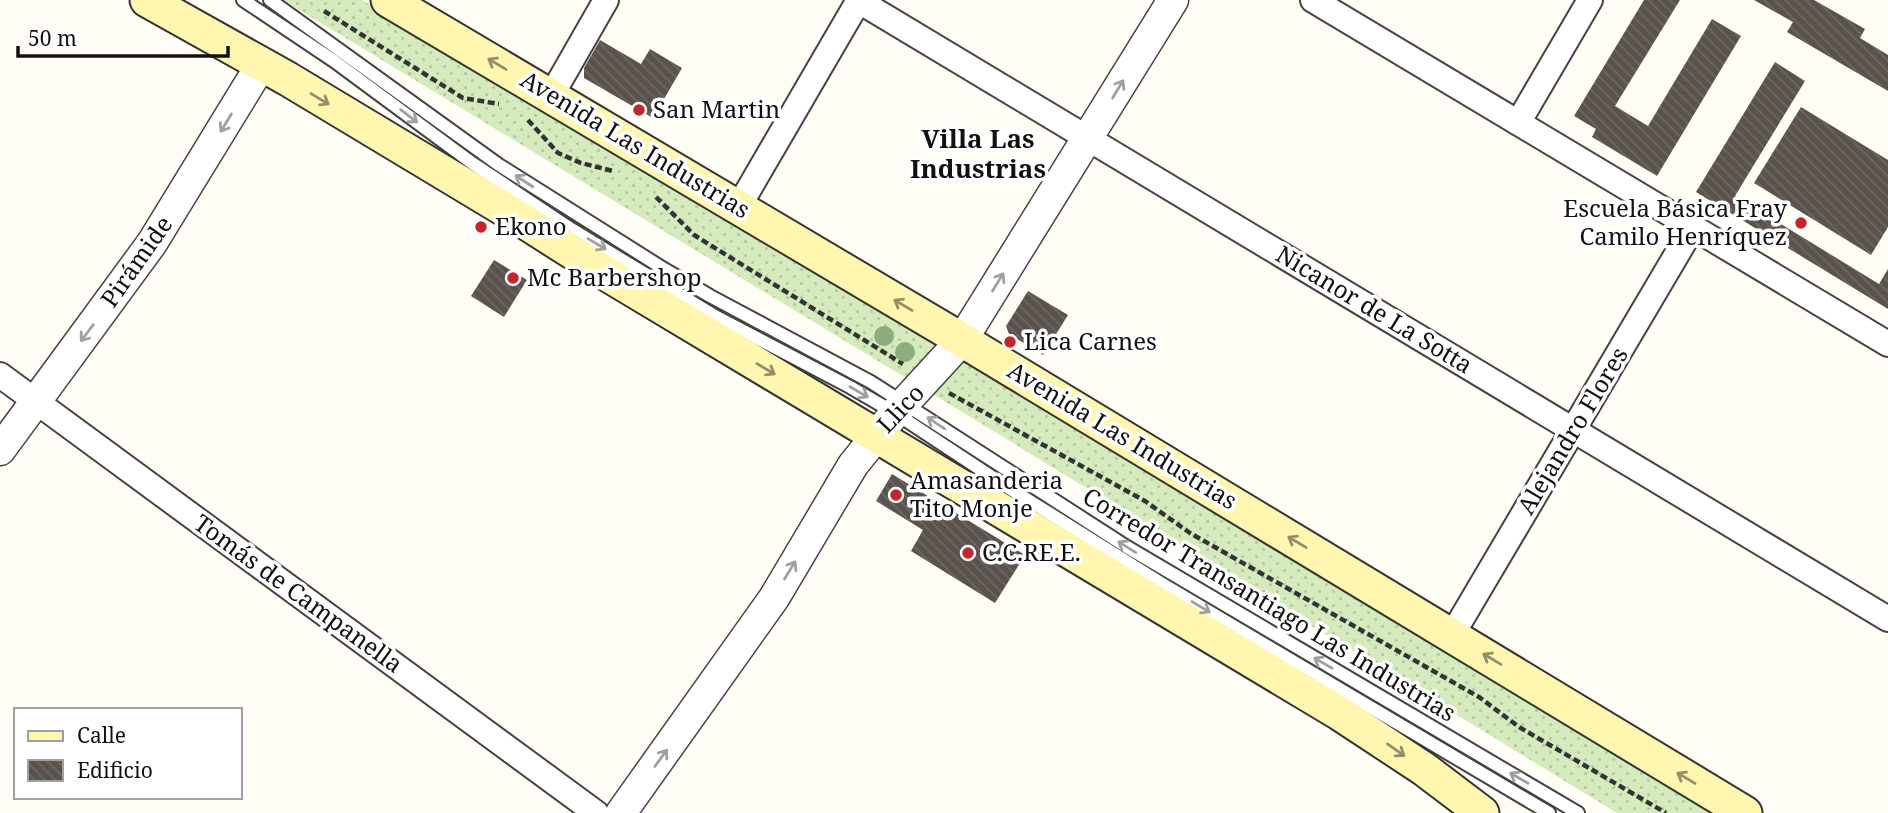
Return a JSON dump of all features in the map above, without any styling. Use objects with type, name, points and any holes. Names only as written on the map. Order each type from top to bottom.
[{"type":"main road","points":[[147,0],[892,417],[1363,728],[1482,813]]},
{"type":"main road","name":"Avenida Las Industrias","points":[[388,0],[739,206],[1745,813]]},
{"type":"street","points":[[551,96],[607,0]]},
{"type":"street","points":[[739,206],[859,0]]},
{"type":"street","name":"Nicanor de La Sotta","points":[[859,0],[1888,619]]},
{"type":"street","name":"Llico","points":[[621,813],[774,598],[853,465],[892,417],[962,340],[1172,0]]},
{"type":"street","points":[[1313,0],[1888,344]]},
{"type":"street","points":[[1518,123],[1590,0]]},
{"type":"street","name":"Pirámide","points":[[0,450],[152,243],[261,65]]},
{"type":"street","name":"Alejandro Flores","points":[[1452,635],[1693,227]]},
{"type":"street","name":"Tomás de Campanella","points":[[0,375],[596,813]]},
{"type":"lane","name":"Corredor Transantiago Las Industrias","points":[[243,0],[334,61],[472,163],[571,229],[713,315],[816,368],[1169,588],[1549,813]]},
{"type":"lane","name":"Corredor Transantiago Las Industrias","points":[[270,0],[461,139],[539,191],[710,296],[837,362],[892,417],[1127,547],[1578,813]]},
{"type":"path","points":[[318,7],[463,98],[495,102],[505,107]]},
{"type":"path","points":[[522,117],[558,153],[623,176]]},
{"type":"path","points":[[648,190],[694,235],[928,380],[1144,501],[1190,533],[1479,696],[1519,727],[1666,813]]},
{"type":"green space","points":[[283,0],[362,0],[640,162],[1718,813],[1617,813]]},
{"type":"building","points":[[1644,0],[1680,0],[1615,106],[1648,126],[1712,19],[1741,36],[1657,176],[1592,137],[1596,129],[1574,116]]},
{"type":"building","points":[[1754,0],[1814,0],[1865,29],[1860,38],[1888,55],[1888,91],[1787,32],[1793,22]]},
{"type":"building","points":[[600,40],[641,64],[650,49],[682,68],[653,118],[584,78],[584,68]]},
{"type":"building","points":[[1775,62],[1805,81],[1735,196],[1879,284],[1888,269],[1888,309],[1696,192]]},
{"type":"building","points":[[1801,107],[1888,160],[1888,227],[1871,255],[1754,183]]},
{"type":"building","points":[[494,260],[527,280],[504,317],[471,296]]},
{"type":"building","points":[[1028,291],[1068,315],[1043,355],[1009,334],[1006,326]]},
{"type":"building","name":"C.C.RE.E.","points":[[892,474],[1025,555],[995,603],[911,551],[923,530],[876,501]]},
{"type":"place","name":"San Martin","points":[[639,110]]},
{"type":"place","name":"Escuela Básica Fray Camilo Henríquez","points":[[1801,223]]},
{"type":"place","name":"Ekono","points":[[481,227]]},
{"type":"place","name":"Mc Barbershop","points":[[513,278]]},
{"type":"place","name":"Lica Carnes","points":[[1010,342]]},
{"type":"place","name":"Amasanderia Tito Monje","points":[[896,495]]},
{"type":"place","name":"C.C.RE.E.","points":[[968,553]]},
{"type":"district","name":"Villa Las Industrias","points":[[978,154]]}]
